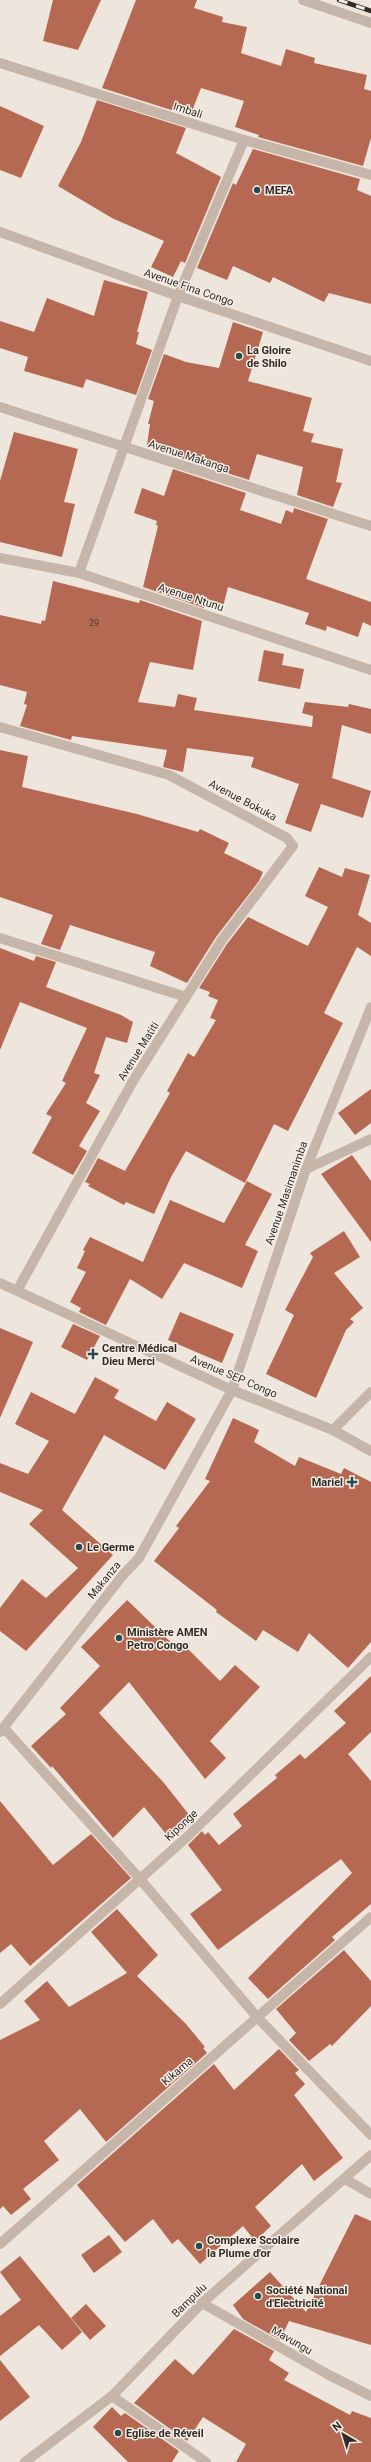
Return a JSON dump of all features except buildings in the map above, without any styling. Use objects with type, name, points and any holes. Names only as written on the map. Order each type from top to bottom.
[{"type":"street","points":[[303,0],[371,23]]},
{"type":"street","name":"Imbali","points":[[0,63],[244,140],[371,175]]},
{"type":"street","points":[[79,573],[178,296],[244,140]]},
{"type":"street","name":"Avenue Fina Congo","points":[[0,232],[178,296],[371,361]]},
{"type":"street","name":"Avenue Makanga","points":[[0,407],[123,448],[371,526]]},
{"type":"street","name":"Avenue Ntunu","points":[[0,558],[79,573],[371,670]]},
{"type":"street","name":"Avenue Bokuka","points":[[0,727],[169,775],[287,838],[294,846],[222,940],[186,997]]},
{"type":"street","points":[[0,938],[186,997]]},
{"type":"street","name":"Avenue Matiti","points":[[18,1289],[133,1081],[186,997]]},
{"type":"street","name":"Avenue Masimanimba","points":[[232,1390],[306,1169],[371,1007]]},
{"type":"street","points":[[306,1169],[371,1139]]},
{"type":"street","name":"Avenue SEP Congo","points":[[0,1283],[18,1289],[232,1390],[333,1430],[371,1451]]},
{"type":"street","name":"Makanza","points":[[2,1730],[123,1575],[139,1558],[232,1390]]},
{"type":"street","points":[[333,1430],[371,1392]]},
{"type":"street","name":"Kiponge","points":[[0,2004],[188,1836],[371,1657]]},
{"type":"street","points":[[2,1730],[140,1879],[257,2017],[371,2135]]},
{"type":"street","name":"Kikama","points":[[0,2244],[371,1917]]},
{"type":"street","name":"Bampulu","points":[[25,2462],[112,2396],[202,2303],[371,2155]]},
{"type":"street","points":[[345,2179],[371,2194]]},
{"type":"street","name":"Mavungu","points":[[202,2303],[329,2375],[371,2396]]},
{"type":"street","points":[[112,2396],[206,2462]]},
{"type":"railway","points":[[339,0],[371,11]]},
{"type":"place","name":"MEFA","points":[[257,190]]},
{"type":"place","name":"La Gloire de Shilo","points":[[239,356]]},
{"type":"place","name":"Centre Médical Dieu Merci","points":[[93,1354]]},
{"type":"place","name":"Mariel","points":[[352,1482]]},
{"type":"place","name":"Le Germe","points":[[79,1547]]},
{"type":"place","name":"Ministère AMEN Petro Congo","points":[[119,1638]]},
{"type":"place","name":"Complexe Scolaire la Plume d'or","points":[[199,2246]]},
{"type":"place","name":"Société National d'Electricité","points":[[258,2296]]},
{"type":"place","name":"Eglise de Réveil","points":[[118,2433]]}]
